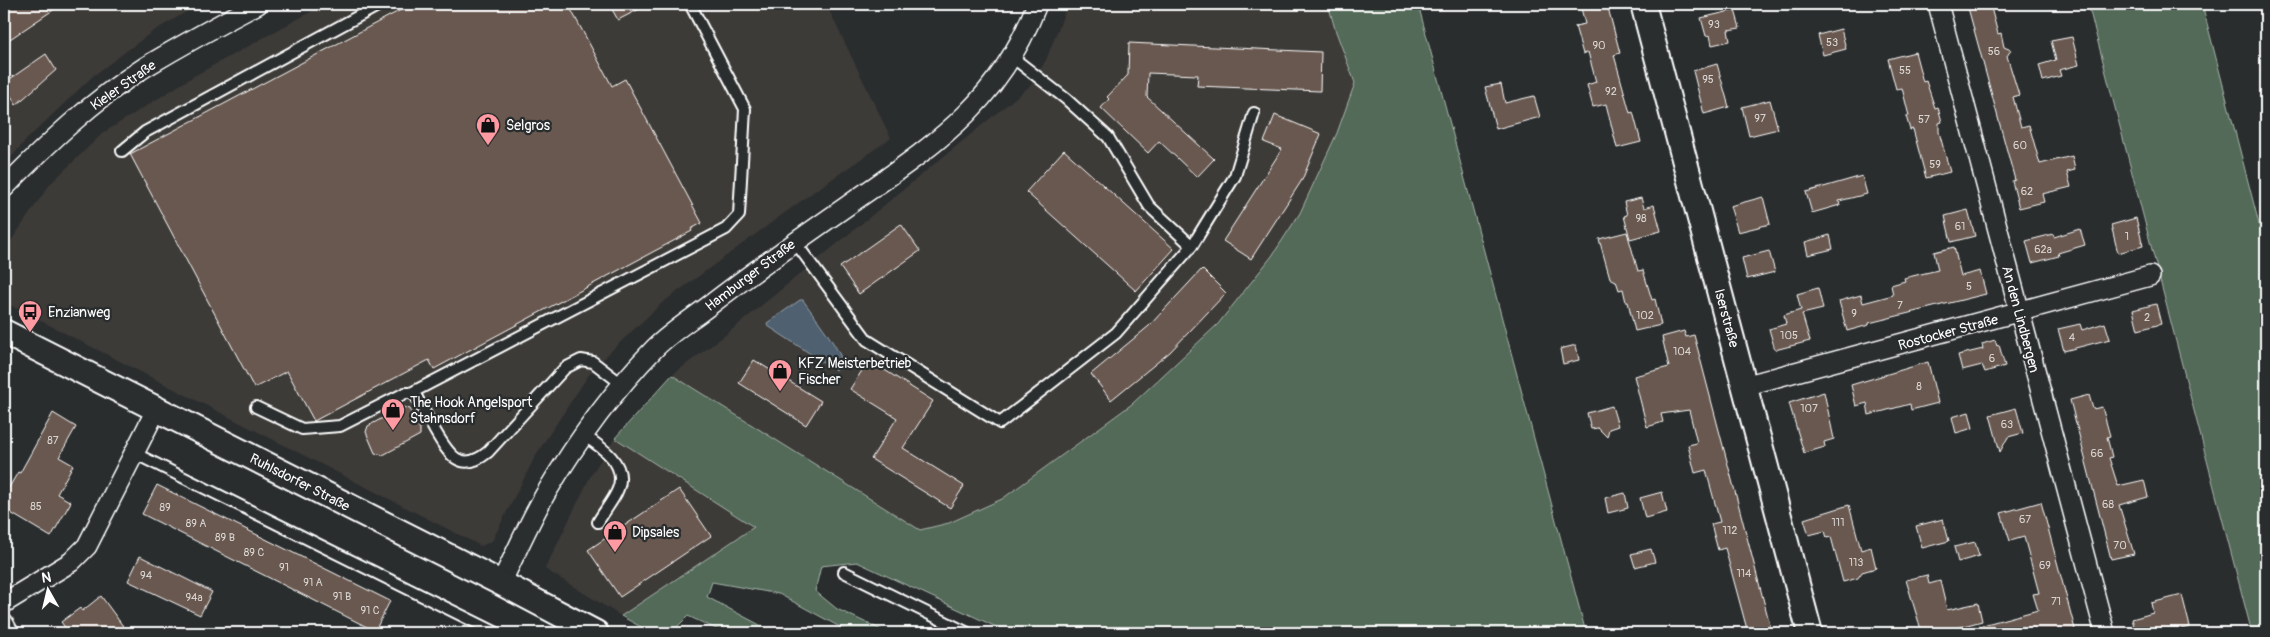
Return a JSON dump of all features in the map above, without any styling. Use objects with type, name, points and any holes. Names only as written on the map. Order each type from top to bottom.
[{"type":"street","name":"Kieler Straße","points":[[4,188],[39,152],[92,106],[144,68],[258,4]]},
{"type":"street","name":"Hamburger Straße","points":[[501,583],[545,494],[583,435],[656,347],[795,242],[927,150],[968,114],[998,78],[1012,57],[1028,28],[1037,4]]},
{"type":"street","name":"Iserstraße","points":[[1643,4],[1810,633]]},
{"type":"street","name":"An den Lindbergen","points":[[1938,4],[2105,633]]},
{"type":"street","name":"Rostocker Straße","points":[[1744,386],[2150,276]]},
{"type":"street","name":"Ruhlsdorfer Straße","points":[[4,332],[501,583],[596,633]]},
{"type":"street","points":[[4,603],[71,562],[87,546],[156,410]]},
{"type":"street","points":[[4,624],[9,633]]},
{"type":"lane","points":[[122,151],[145,132],[381,4]]},
{"type":"lane","points":[[411,393],[726,229],[739,215],[745,109],[690,4]]},
{"type":"lane","points":[[1012,57],[1066,99],[1108,137],[1149,206],[1192,246]]},
{"type":"lane","points":[[795,242],[867,340],[1000,423],[1116,333],[1192,246],[1235,176],[1254,113]]},
{"type":"lane","points":[[256,407],[302,429],[340,426],[405,392],[411,393],[416,396],[446,450],[454,459],[466,462],[478,461],[488,452],[565,368],[582,360],[593,362],[623,385]]},
{"type":"lane","points":[[583,435],[606,451],[618,466],[619,488],[598,522]]},
{"type":"lane","points":[[134,453],[497,633]]},
{"type":"lane","points":[[844,572],[968,633]]},
{"type":"shaded area","points":[[4,4],[200,4],[152,32],[93,76],[25,141],[4,166]]},
{"type":"shaded area","points":[[325,4],[826,4],[891,138],[812,193],[662,303],[610,352],[588,376],[537,453],[492,541],[481,546],[6,303],[4,298],[4,261],[11,241],[50,184],[103,133],[194,76]]},
{"type":"shaded area","points":[[1068,4],[1328,4],[1355,83],[1337,133],[1300,213],[1272,256],[1218,324],[1132,404],[1002,499],[949,523],[920,530],[672,375],[728,333],[1031,85],[1046,60]]},
{"type":"shaded area","points":[[615,438],[754,527],[621,616],[545,569],[591,475]]},
{"type":"green space","points":[[1328,4],[1418,4],[1586,633],[1014,633],[1007,632],[857,562],[821,566],[815,591],[837,609],[888,633],[851,633],[779,594],[712,582],[707,597],[775,633],[725,633],[688,616],[671,633],[652,633],[621,616],[754,527],[615,438],[672,375],[920,530],[949,523],[1002,499],[1132,404],[1218,324],[1272,256],[1300,213],[1337,133],[1355,83]]},
{"type":"green space","points":[[2088,4],[2202,4],[2266,251],[2266,633],[2252,633]]},
{"type":"water","points":[[800,300],[803,300],[834,344],[843,368],[835,370],[768,326],[767,323]]},
{"type":"building","points":[[4,4],[62,4],[4,43]]},
{"type":"building","name":"Selgros","points":[[412,4],[568,4],[612,86],[625,79],[702,223],[691,229],[692,231],[434,369],[429,360],[314,421],[287,371],[254,388],[130,154]]},
{"type":"building","points":[[609,4],[649,4],[618,20]]},
{"type":"building","points":[[1580,4],[1607,4],[1620,53],[1614,55],[1630,113],[1633,112],[1641,142],[1617,148],[1606,104],[1593,107],[1587,85],[1596,82],[1588,52],[1583,54],[1575,26],[1585,24]]},
{"type":"building","points":[[1967,4],[1990,4],[1998,34],[2001,33],[2004,47],[2011,50],[2007,56],[2019,95],[2013,97],[2021,127],[2029,125],[2040,164],[2072,156],[2075,170],[2067,172],[2071,187],[2042,194],[2044,202],[2019,208],[2012,181],[2015,180]]},
{"type":"building","points":[[1735,10],[1740,28],[1728,30],[1730,41],[1712,45],[1710,35],[1706,36],[1701,18]]},
{"type":"building","points":[[1841,29],[1846,49],[1823,55],[1818,35]]},
{"type":"building","points":[[2072,37],[2079,65],[2059,70],[2061,76],[2043,81],[2039,65],[2056,60],[2051,41]]},
{"type":"building","points":[[1129,43],[1321,52],[1320,91],[1197,86],[1198,75],[1148,73],[1147,97],[1214,159],[1197,177],[1159,141],[1148,153],[1101,108],[1109,99],[1107,97],[1128,75]]},
{"type":"building","points":[[1915,52],[1923,82],[1926,81],[1935,108],[1938,107],[1942,122],[1939,123],[1939,132],[1950,172],[1926,178],[1913,129],[1910,130],[1906,116],[1909,116],[1902,88],[1896,89],[1888,59]]},
{"type":"building","points":[[46,54],[56,70],[16,105],[4,83]]},
{"type":"building","points":[[1717,64],[1729,107],[1704,114],[1693,71]]},
{"type":"building","points":[[1501,84],[1505,103],[1534,96],[1540,117],[1496,129],[1485,87]]},
{"type":"building","points":[[1770,100],[1778,129],[1749,136],[1742,107]]},
{"type":"building","points":[[1275,115],[1321,134],[1302,180],[1251,259],[1223,241],[1282,149],[1264,142]]},
{"type":"building","points":[[1064,150],[1174,249],[1136,291],[1026,192]]},
{"type":"building","points":[[1862,176],[1867,194],[1839,201],[1840,205],[1812,213],[1806,192]]},
{"type":"building","points":[[1763,197],[1770,224],[1738,232],[1730,206]]},
{"type":"building","points":[[1641,198],[1644,208],[1654,205],[1661,231],[1630,239],[1624,216],[1627,215],[1624,202]]},
{"type":"building","points":[[1968,210],[1975,236],[1951,242],[1945,216]]},
{"type":"building","points":[[2136,218],[2143,246],[2118,253],[2111,225]]},
{"type":"building","points":[[901,224],[920,251],[859,294],[840,267]]},
{"type":"building","points":[[2080,229],[2085,245],[2058,253],[2059,256],[2032,263],[2026,241],[2053,234],[2054,237]]},
{"type":"building","points":[[1627,232],[1638,271],[1643,270],[1652,300],[1655,299],[1661,325],[1635,331],[1623,289],[1619,290],[1616,281],[1610,278],[1599,239]]},
{"type":"building","points":[[1830,235],[1833,249],[1808,255],[1805,242]]},
{"type":"building","points":[[1954,247],[1961,276],[1980,271],[1986,294],[1869,323],[1869,325],[1847,331],[1839,301],[1861,295],[1863,303],[1893,295],[1891,285],[1905,281],[1904,278],[1938,270],[1934,252]]},
{"type":"building","points":[[1769,251],[1775,272],[1747,279],[1742,258]]},
{"type":"building","points":[[1202,269],[1226,293],[1170,352],[1111,400],[1091,374],[1149,326]]},
{"type":"building","points":[[1818,288],[1823,309],[1802,314],[1810,341],[1775,350],[1769,329],[1786,324],[1784,315],[1801,310],[1797,294]]},
{"type":"building","points":[[2156,304],[2161,324],[2138,330],[2133,310]]},
{"type":"building","points":[[2105,323],[2110,339],[2064,351],[2058,329],[2080,324],[2082,330]]},
{"type":"building","points":[[1684,331],[1686,337],[1694,335],[1771,629],[1748,633],[1725,548],[1718,550],[1711,524],[1720,522],[1706,470],[1695,473],[1688,445],[1697,443],[1689,410],[1661,414],[1663,422],[1647,427],[1634,376],[1669,367],[1662,337]]},
{"type":"building","points":[[1995,340],[1997,346],[1999,345],[2005,366],[1985,372],[1982,365],[1962,370],[1958,355],[1983,349],[1982,344]]},
{"type":"building","points":[[1576,345],[1579,360],[1563,364],[1560,349]]},
{"type":"building","name":"KFZ Meisterbetrieb Fischer","points":[[754,360],[821,401],[806,425],[739,383]]},
{"type":"building","points":[[869,360],[933,401],[903,448],[964,486],[950,508],[871,459],[897,418],[850,389]]},
{"type":"building","points":[[1928,362],[1938,403],[1911,410],[1910,404],[1869,415],[1867,403],[1856,406],[1851,385]]},
{"type":"building","points":[[1824,392],[1834,439],[1824,442],[1825,447],[1804,453],[1789,403]]},
{"type":"building","points":[[2089,395],[2093,409],[2102,407],[2110,436],[2107,437],[2112,457],[2109,458],[2118,486],[2144,480],[2148,497],[2119,505],[2134,554],[2111,559],[2070,400]]},
{"type":"building","points":[[1612,406],[1618,426],[1609,429],[1607,437],[1598,428],[1591,429],[1587,413]]},
{"type":"building","name":"The Hook Angelsport Stahnsdorf","points":[[403,407],[410,409],[420,429],[420,435],[383,455],[375,453],[366,432],[368,426]]},
{"type":"building","points":[[2016,408],[2023,433],[2008,437],[2000,452],[1990,415]]},
{"type":"building","points":[[1969,412],[1973,428],[1956,433],[1952,417]]},
{"type":"building","points":[[53,413],[76,427],[59,457],[73,465],[57,494],[71,502],[51,537],[4,509],[4,496],[18,472],[20,473]]},
{"type":"building","points":[[157,485],[390,601],[375,631],[142,514]]},
{"type":"building","points":[[679,489],[711,536],[620,597],[588,550]]},
{"type":"building","points":[[1662,492],[1667,512],[1645,518],[1640,498]]},
{"type":"building","points":[[1625,493],[1628,508],[1608,513],[1605,498]]},
{"type":"building","points":[[2041,502],[2076,633],[1969,633],[1968,629],[2038,610],[2033,594],[2039,593],[2024,537],[2010,541],[2001,513]]},
{"type":"building","points":[[1849,505],[1861,550],[1871,547],[1876,568],[1862,572],[1858,578],[1843,582],[1831,537],[1827,538],[1825,531],[1809,535],[1804,519]]},
{"type":"building","points":[[1943,519],[1949,541],[1922,548],[1916,526]]},
{"type":"building","points":[[1975,542],[1979,556],[1958,562],[1954,547]]},
{"type":"building","points":[[1651,549],[1655,562],[1635,567],[1631,554]]},
{"type":"building","points":[[140,556],[212,592],[200,615],[128,581]]},
{"type":"building","points":[[1927,575],[1929,584],[1940,581],[1947,610],[1978,603],[1982,621],[1953,629],[1954,633],[1922,633],[1906,580]]},
{"type":"building","points":[[2182,595],[2190,627],[2166,633],[2136,633],[2132,619],[2153,613],[2151,603]]},
{"type":"building","points":[[101,596],[128,633],[69,633],[61,622],[80,608],[82,611]]},
{"type":"place","name":"Selgros","points":[[488,146]]},
{"type":"place","name":"Enzianweg","points":[[30,333]]},
{"type":"place","name":"KFZ Meisterbetrieb Fischer","points":[[780,392]]},
{"type":"place","name":"The Hook Angelsport Stahnsdorf","points":[[393,431]]},
{"type":"place","name":"Dipsales","points":[[615,553]]}]
